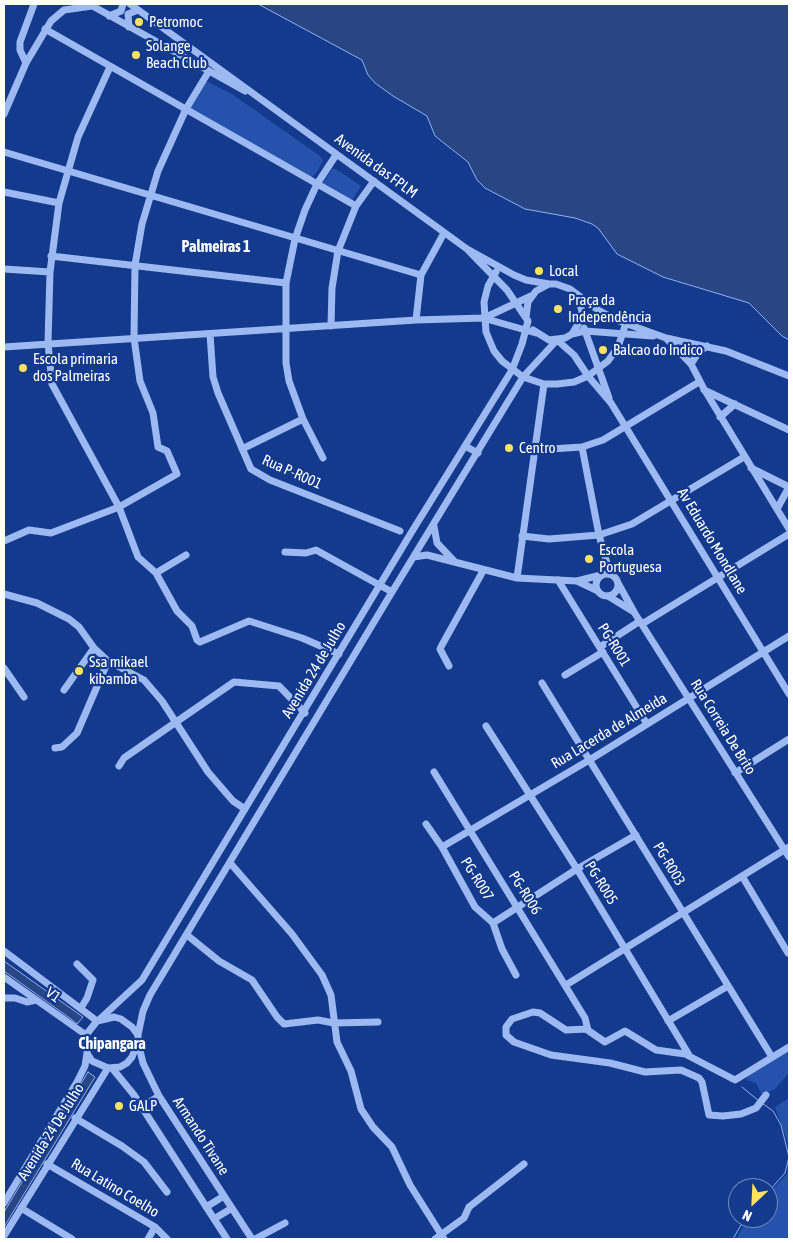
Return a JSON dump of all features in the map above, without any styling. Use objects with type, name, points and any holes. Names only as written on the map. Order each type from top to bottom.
[{"type":"street","points":[[26,63],[20,50],[20,42],[34,4]]},
{"type":"street","points":[[58,4],[59,12]]},
{"type":"street","points":[[109,16],[121,11],[123,4]]},
{"type":"street","points":[[130,4],[269,105]]},
{"type":"street","points":[[4,114],[26,63],[45,28],[59,12],[91,5],[269,105]]},
{"type":"street","points":[[129,27],[128,14],[138,10]]},
{"type":"street","points":[[45,28],[110,67],[356,206]]},
{"type":"street","points":[[110,67],[90,108],[67,170],[58,203],[50,272],[48,344],[52,384],[119,507],[138,557],[156,573],[170,601],[192,626],[194,638],[200,642],[249,622],[302,638],[339,654]]},
{"type":"street","points":[[4,541],[29,530],[51,533],[119,507],[178,474],[167,450],[157,445],[153,413],[140,381],[134,338],[135,265],[150,195],[169,144],[208,71]]},
{"type":"street","name":"Avenida das FPLM","points":[[269,105],[467,249],[526,280],[549,284]]},
{"type":"street","points":[[4,152],[421,275]]},
{"type":"street","points":[[323,458],[302,419],[288,376],[286,283],[295,239],[317,184],[336,155]]},
{"type":"street","points":[[331,326],[332,288],[338,251],[356,206],[374,182]]},
{"type":"street","points":[[4,192],[58,203]]},
{"type":"street","points":[[416,320],[421,275],[444,233]]},
{"type":"street","name":"Avenida das FPLM","points":[[467,249],[494,275],[528,321]]},
{"type":"street","points":[[51,256],[286,283]]},
{"type":"street","points":[[500,267],[494,275],[486,294],[483,318],[486,332],[494,351],[512,370],[523,377],[544,384],[574,382],[588,376],[599,369],[618,347],[626,323]]},
{"type":"street","points":[[4,269],[50,272]]},
{"type":"street","points":[[483,318],[517,304],[549,284],[563,286],[598,310],[666,338],[691,364],[699,382],[789,529]]},
{"type":"street","points":[[576,294],[582,311],[581,320],[584,331],[611,403]]},
{"type":"street","points":[[531,296],[526,308],[528,321],[536,333]]},
{"type":"street","points":[[4,347],[416,320],[483,318],[536,333],[549,340],[557,340],[584,331],[666,338],[707,346],[789,376]]},
{"type":"street","points":[[572,334],[581,320]]},
{"type":"street","name":"Avenida 24 de Julho","points":[[99,1019],[142,980],[512,370],[528,321]]},
{"type":"street","name":"Rua P-R001","points":[[210,334],[214,377],[218,394],[254,473],[400,531]]},
{"type":"street","points":[[557,340],[574,355],[588,376],[611,403]]},
{"type":"street","name":"Avenida 24 de Julho","points":[[138,1039],[142,1011],[146,1003],[231,864],[312,725],[523,377],[557,340]]},
{"type":"street","points":[[691,364],[698,353],[707,346]]},
{"type":"street","points":[[534,450],[582,447],[603,440],[626,428],[699,382]]},
{"type":"street","points":[[517,578],[544,384]]},
{"type":"street","points":[[704,390],[789,430]]},
{"type":"street","name":"Av Eduardo Mondlane","points":[[611,403],[789,694]]},
{"type":"street","points":[[720,417],[735,404]]},
{"type":"street","points":[[242,449],[302,419]]},
{"type":"street","points":[[465,446],[478,453]]},
{"type":"street","points":[[582,447],[599,535],[610,574]]},
{"type":"street","points":[[522,536],[549,539],[599,535],[632,524],[672,502],[744,457]]},
{"type":"street","points":[[456,460],[470,467]]},
{"type":"street","points":[[751,467],[789,487],[778,509]]},
{"type":"street","points":[[434,526],[439,548],[456,563]]},
{"type":"street","points":[[565,675],[641,623],[789,534]]},
{"type":"street","points":[[285,552],[306,553],[316,550],[392,592]]},
{"type":"street","points":[[156,573],[186,555]]},
{"type":"street","points":[[414,557],[427,555],[483,571],[517,578],[577,581],[610,574],[616,577],[618,583],[617,590],[608,596]]},
{"type":"street","points":[[449,666],[441,653],[442,645],[483,571]]},
{"type":"street","points":[[598,591],[596,580],[601,575]]},
{"type":"street","name":"PG-R001","points":[[558,580],[647,724]]},
{"type":"street","points":[[577,581],[608,596],[634,612]]},
{"type":"street","name":"Rua Correia De Brito","points":[[618,583],[634,612],[735,773],[787,848],[789,857]]},
{"type":"street","points":[[4,594],[37,603],[70,619],[94,648],[108,661],[144,680],[162,701],[213,778],[233,801],[244,809]]},
{"type":"street","points":[[373,599],[384,606]]},
{"type":"street","name":"Rua Lacerda de Almeida","points":[[442,847],[591,759],[789,636]]},
{"type":"street","points":[[64,690],[94,648]]},
{"type":"street","points":[[54,748],[62,747],[77,733],[108,661]]},
{"type":"street","points":[[4,668],[24,697]]},
{"type":"street","points":[[119,766],[124,758],[176,724],[234,682],[279,686],[312,725]]},
{"type":"street","name":"PG-R003","points":[[542,683],[591,759],[772,1058]]},
{"type":"street","name":"PG-R005","points":[[486,726],[577,870],[689,1055]]},
{"type":"street","points":[[294,729],[306,736]]},
{"type":"street","points":[[735,773],[789,739]]},
{"type":"street","name":"PG-R006","points":[[434,772],[586,1018],[588,1030]]},
{"type":"street","name":"PG-R007","points":[[426,824],[442,847],[475,907],[493,923],[502,949],[516,976]]},
{"type":"street","points":[[493,923],[577,870],[636,836]]},
{"type":"street","points":[[566,985],[787,848]]},
{"type":"street","points":[[231,864],[292,934],[322,975],[332,995],[337,1042],[351,1072],[361,1110],[373,1127],[392,1147],[410,1185],[440,1238],[464,1218],[469,1207],[524,1164]]},
{"type":"street","points":[[742,876],[788,953]]},
{"type":"street","points":[[187,935],[219,961],[252,980],[284,1024],[318,1020],[334,1023],[378,1022]]},
{"type":"street","points":[[4,951],[80,1008],[99,1019],[121,1018],[138,1039],[132,1057],[127,1063],[110,1068]]},
{"type":"street","points":[[77,964],[93,980],[87,998],[80,1008]]},
{"type":"street","name":"V1","points":[[4,977],[86,1035]]},
{"type":"street","points":[[668,1020],[728,986]]},
{"type":"street","points":[[4,998],[16,998],[27,1002],[36,1000]]},
{"type":"street","points":[[766,1095],[756,1108],[741,1114],[709,1115],[702,1082],[699,1078],[681,1070],[646,1072],[610,1062],[566,1058],[514,1042],[509,1039],[505,1030],[507,1023],[512,1019],[533,1012],[540,1013],[566,1030],[579,1028],[588,1030],[606,1042],[624,1031],[656,1050],[689,1055],[735,1080],[789,1047]]},
{"type":"street","points":[[99,1019],[86,1035],[87,1053],[92,1061],[110,1068],[142,1107],[227,1239]]},
{"type":"street","name":"Armando Tivane","points":[[138,1039],[143,1063],[159,1096],[254,1239]]},
{"type":"street","name":"Avenida 24 De Julho","points":[[4,1203],[78,1082],[85,1066],[87,1053]]},
{"type":"street","name":"Avenida 24 De Julho","points":[[4,1236],[75,1118],[110,1068]]},
{"type":"street","points":[[142,1107],[159,1096]]},
{"type":"street","points":[[75,1118],[122,1146],[144,1162],[167,1192]]},
{"type":"street","name":"Rua Latino Coelho","points":[[47,1164],[155,1227],[168,1239]]},
{"type":"street","points":[[206,1207],[224,1196]]},
{"type":"street","points":[[21,1208],[72,1239]]},
{"type":"street","points":[[214,1218],[232,1208]]},
{"type":"street","points":[[254,1239],[285,1222]]},
{"type":"street","points":[[148,1239],[155,1227]]},
{"type":"shaded area","points":[[258,4],[789,4],[789,340],[782,336],[749,303],[663,277],[617,254],[598,228],[592,224],[575,218],[525,209],[485,188],[477,180],[468,162],[435,136],[427,116],[375,83],[368,75],[362,60]]},
{"type":"shaded area","points":[[208,82],[232,94],[320,156],[323,160],[317,172],[311,178],[189,110],[202,83]]},
{"type":"shaded area","points":[[332,169],[336,169],[361,186],[352,201],[322,185]]},
{"type":"shaded area","points":[[4,961],[83,1017],[77,1024],[4,971]]},
{"type":"shaded area","points":[[789,1051],[788,1074],[775,1089],[762,1095],[756,1083],[746,1080],[753,1069]]},
{"type":"shaded area","points":[[88,1072],[95,1077],[4,1227],[4,1212]]},
{"type":"shaded area","points":[[789,1098],[789,1146],[775,1107]]},
{"type":"shaded area","points":[[789,1162],[789,1239],[736,1239],[742,1228],[778,1228],[778,1183],[787,1174]]},
{"type":"waterway","points":[[742,1087],[759,1101]]},
{"type":"waterway","points":[[762,1103],[773,1111],[781,1125],[789,1157],[785,1173],[778,1181]]},
{"type":"waterway","points":[[733,1239],[739,1228]]},
{"type":"place","name":"Petromoc","points":[[139,22]]},
{"type":"place","name":"Solange Beach Club","points":[[136,55]]},
{"type":"place","name":"Local","points":[[539,271]]},
{"type":"place","name":"Praça da Independência","points":[[558,309]]},
{"type":"place","name":"Balcao do Indico","points":[[603,350]]},
{"type":"place","name":"Escola primaria dos Palmeiras","points":[[23,368]]},
{"type":"place","name":"Centro","points":[[509,448]]},
{"type":"place","name":"Escola Portuguesa","points":[[589,559]]},
{"type":"place","name":"Ssa mikael kibamba","points":[[79,671]]},
{"type":"place","name":"GALP","points":[[119,1106]]},
{"type":"district","name":"Palmeiras 1","points":[[216,247]]},
{"type":"district","name":"Chipangara","points":[[112,1044]]}]
